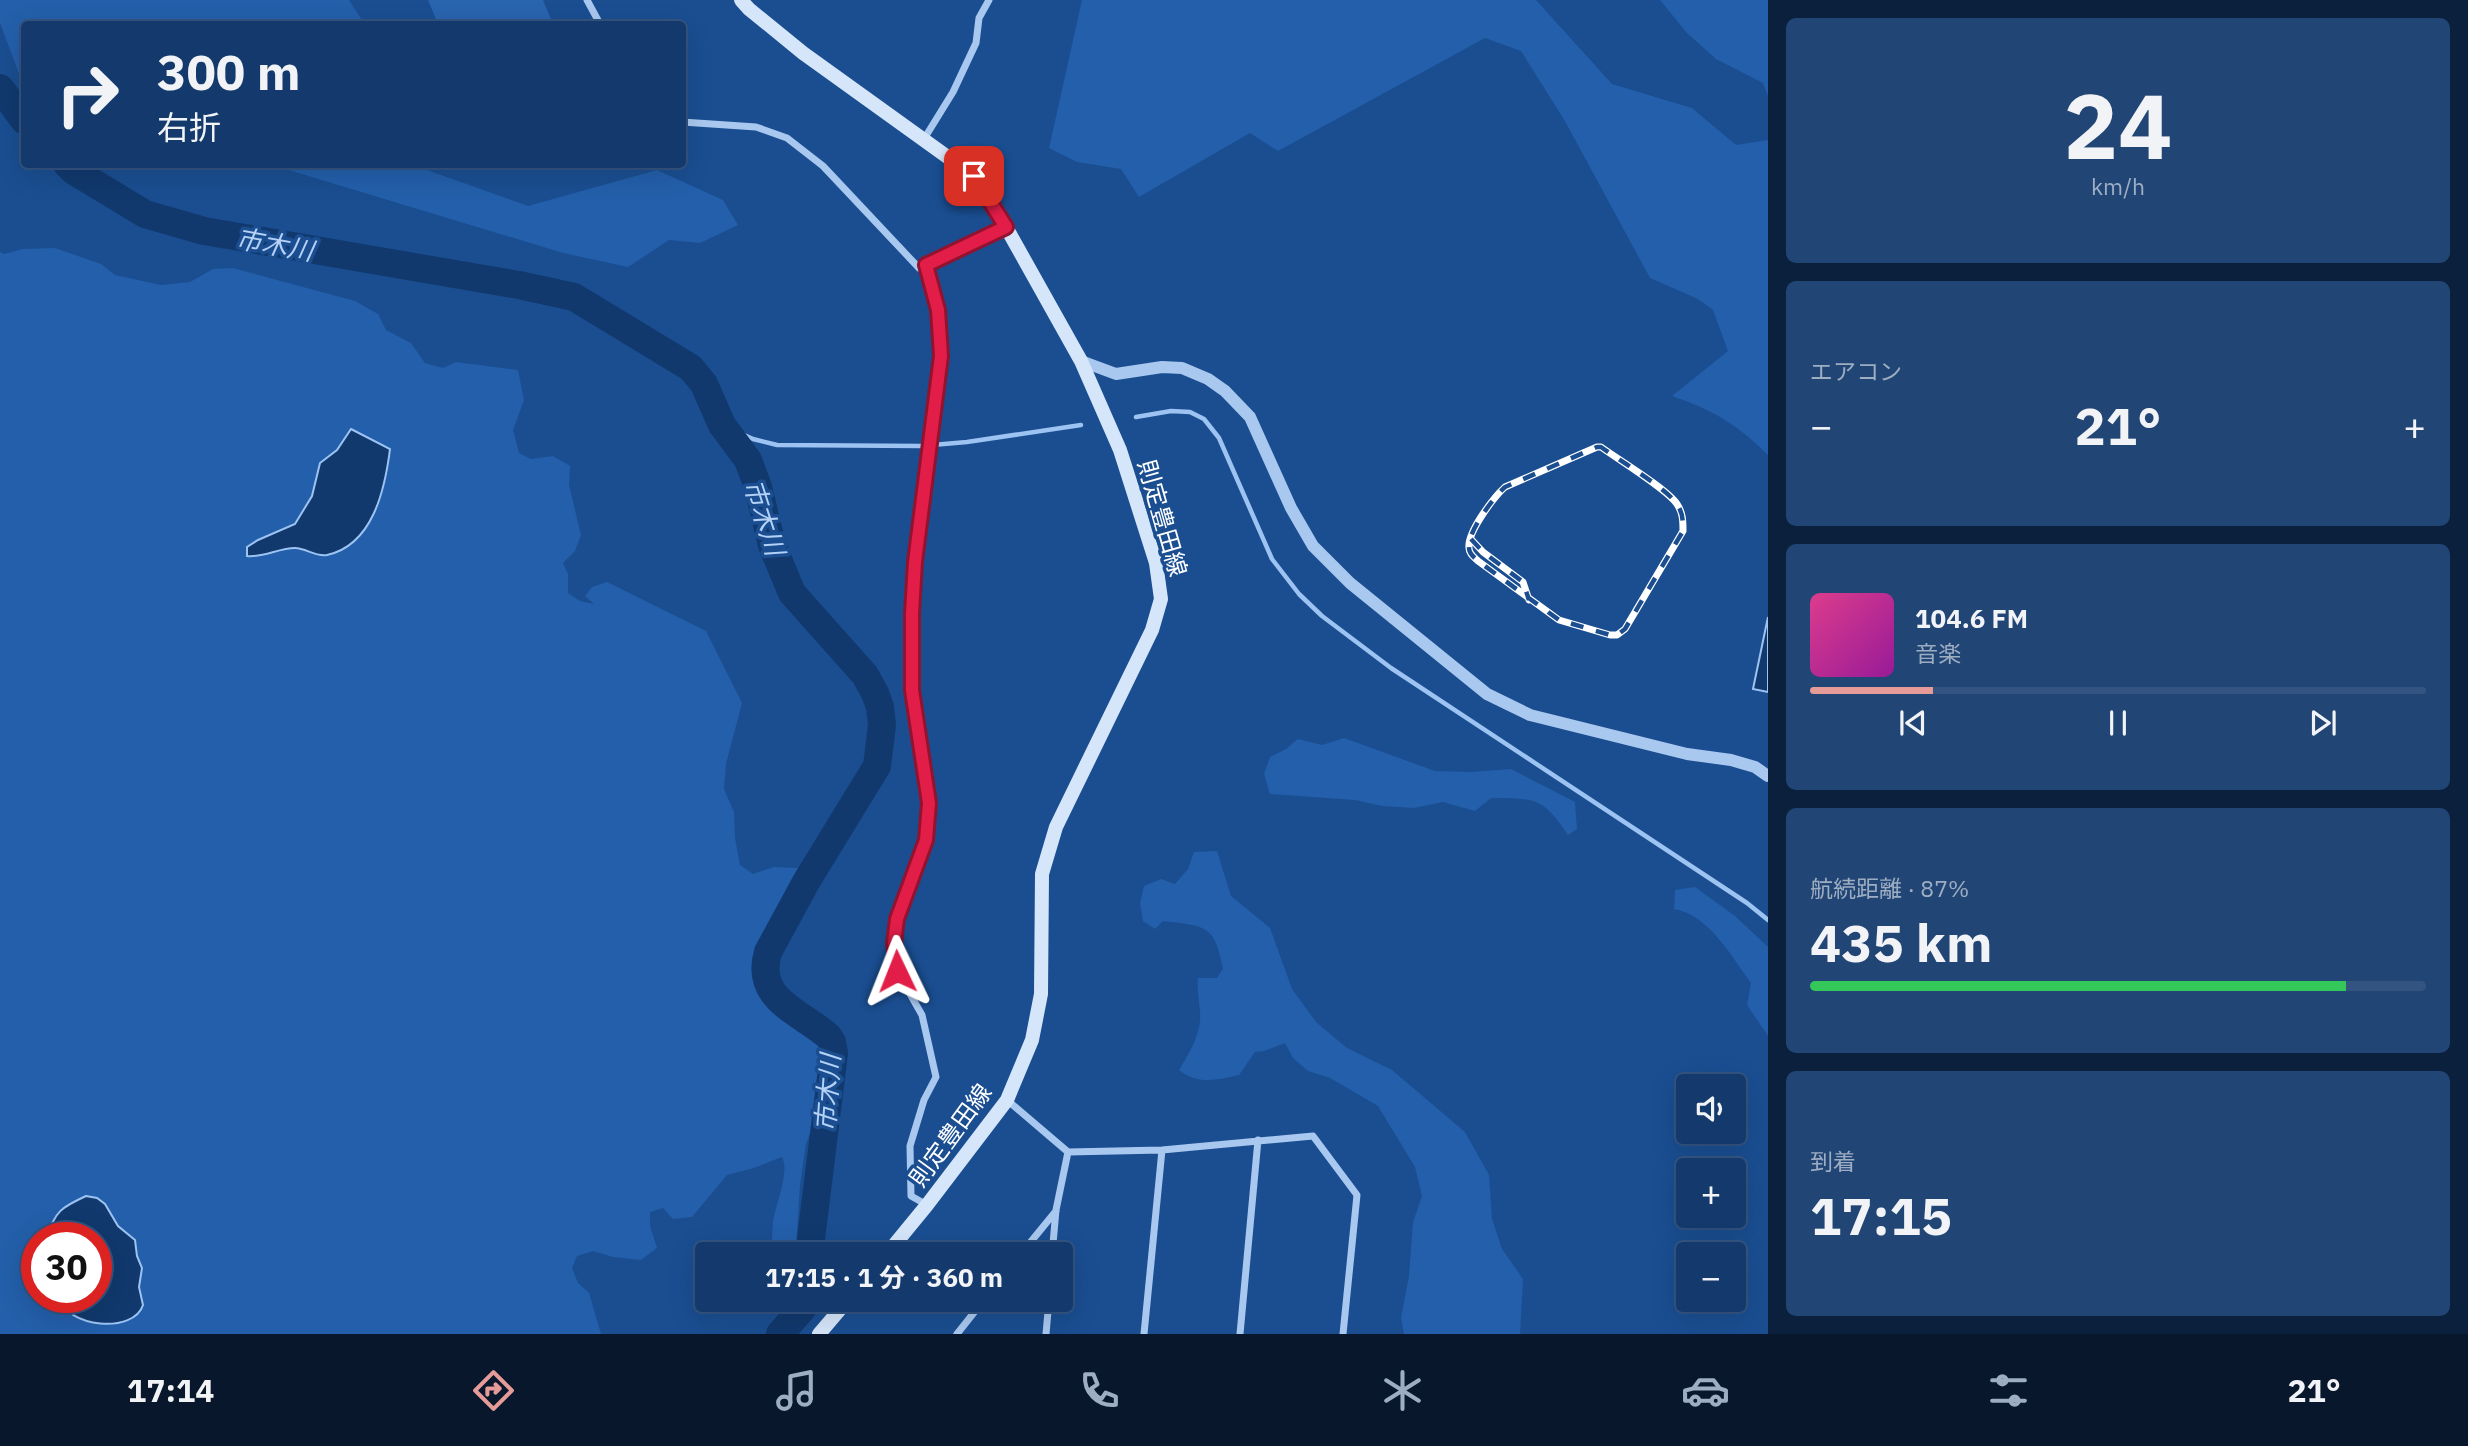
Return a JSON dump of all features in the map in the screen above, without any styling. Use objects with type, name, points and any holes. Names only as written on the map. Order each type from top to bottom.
[{"type":"main road","name":"則定豊田線","points":[[741,0],[803,53],[974,176],[1006,227],[1081,361],[1120,450],[1156,563],[1161,599],[1153,630],[1056,827],[1042,874],[1041,994],[1032,1040],[1007,1100],[897,1242]]},
{"type":"main road","points":[[819,1334],[838,1312]]},
{"type":"street","points":[[587,0],[598,21]]},
{"type":"street","points":[[923,140],[953,92],[976,43],[979,19],[989,0]]},
{"type":"street","points":[[686,122],[755,127],[787,138],[823,166],[919,268],[1006,227]]},
{"type":"street","points":[[926,265],[938,310],[941,356],[915,562],[912,690],[929,803],[926,840],[897,919],[894,943],[897,971],[922,1015],[936,1077],[924,1100],[911,1146],[911,1196],[927,1205]]},
{"type":"street","points":[[1081,361],[1116,374],[1162,367],[1182,368],[1208,379],[1225,391],[1250,416],[1291,508],[1313,546],[1350,583],[1487,694],[1530,715],[1688,754],[1731,760],[1755,768],[1768,776]]},
{"type":"street","points":[[1007,1100],[1068,1152],[1162,1150],[1313,1136],[1357,1195],[1343,1334]]},
{"type":"street","points":[[1240,1334],[1258,1140]]},
{"type":"street","points":[[1144,1334],[1162,1150]]},
{"type":"street","points":[[1053,1242],[1056,1210],[1068,1152]]},
{"type":"street","points":[[1030,1242],[1056,1210]]},
{"type":"street","points":[[957,1334],[974,1312]]},
{"type":"street","points":[[1046,1334],[1048,1312]]},
{"type":"shaded area","points":[[0,0],[349,0],[362,20],[21,21],[21,79],[0,23]]},
{"type":"shaded area","points":[[1082,0],[1536,0],[1612,84],[1692,108],[1736,145],[1768,140],[1768,455],[1724,419],[1672,396],[1728,351],[1713,310],[1698,299],[1650,278],[1566,123],[1521,51],[1485,38],[1278,151],[1250,133],[1139,197],[1121,169],[1077,162],[1049,148]]},
{"type":"shaded area","points":[[1660,0],[1768,0],[1768,96],[1763,83],[1716,59],[1687,33]]},
{"type":"shaded area","points":[[282,168],[421,168],[528,206],[657,170],[723,200],[738,225],[700,243],[669,240],[628,267],[563,253]]},
{"type":"shaded area","points":[[55,248],[101,264],[115,275],[161,285],[190,282],[213,269],[233,268],[355,301],[378,314],[386,330],[411,343],[425,363],[443,368],[456,362],[518,370],[524,400],[513,430],[519,453],[531,459],[553,456],[570,466],[569,485],[581,535],[575,551],[563,563],[568,574],[568,593],[580,601],[594,604],[585,596],[592,587],[607,582],[706,631],[742,703],[726,764],[724,789],[734,812],[740,865],[753,874],[774,867],[798,868],[800,877],[761,956],[761,975],[765,989],[774,1000],[810,1024],[830,1046],[820,1054],[814,1123],[806,1144],[800,1185],[796,1242],[772,1242],[773,1221],[784,1171],[782,1157],[727,1175],[692,1217],[673,1219],[663,1208],[650,1212],[650,1226],[657,1248],[641,1260],[613,1257],[593,1251],[577,1256],[572,1268],[578,1283],[589,1293],[601,1334],[0,1334],[0,252],[4,254],[23,249]]},
{"type":"shaded area","points":[[351,429],[390,449],[385,481],[366,528],[356,540],[343,549],[327,555],[295,548],[247,556],[247,547],[295,524],[312,496],[320,463],[337,450]]},
{"type":"shaded area","points":[[1768,617],[1768,692],[1753,689]]},
{"type":"shaded area","points":[[1344,738],[1435,771],[1511,769],[1575,802],[1577,829],[1568,835],[1544,806],[1528,800],[1491,798],[1475,811],[1443,802],[1414,808],[1382,806],[1355,800],[1270,794],[1264,774],[1270,757],[1298,739],[1322,745]]},
{"type":"shaded area","points":[[1217,851],[1231,896],[1270,928],[1292,989],[1316,1022],[1347,1048],[1392,1070],[1465,1132],[1489,1175],[1492,1219],[1502,1249],[1523,1279],[1520,1334],[1404,1334],[1401,1318],[1409,1276],[1413,1222],[1422,1196],[1415,1167],[1378,1106],[1330,1078],[1308,1071],[1293,1058],[1285,1043],[1255,1052],[1239,1075],[1215,1080],[1200,1079],[1179,1070],[1191,1050],[1199,1027],[1198,978],[1217,978],[1223,969],[1220,955],[1212,936],[1199,927],[1163,921],[1155,929],[1143,921],[1140,903],[1144,886],[1161,879],[1175,884],[1188,869],[1194,852]]},
{"type":"shaded area","points":[[1695,887],[1735,916],[1768,947],[1768,1036],[1747,1005],[1751,983],[1727,949],[1698,919],[1674,909],[1675,890]]},
{"type":"shaded area","points":[[86,1196],[97,1198],[105,1204],[118,1226],[135,1240],[142,1268],[139,1287],[143,1305],[137,1314],[127,1320],[100,1324],[86,1321],[72,1313],[112,1313],[112,1222],[53,1222],[71,1203]]},
{"type":"building","points":[[428,0],[543,0],[552,21],[437,21]]},
{"type":"waterway","name":"市木川","points":[[0,88],[21,116]]},
{"type":"waterway","name":"市木川","points":[[71,168],[145,214],[204,231],[519,285],[574,297],[691,368],[704,384],[722,425],[748,460],[758,487],[772,545],[792,593],[865,675],[880,707],[882,725],[877,766],[806,882],[768,952],[765,968],[773,993],[828,1036],[834,1053],[811,1242]]},
{"type":"waterway","points":[[1136,417],[1171,411],[1190,412],[1204,419],[1219,438],[1272,559],[1299,594],[1322,616],[1391,668],[1747,903],[1768,920]]},
{"type":"waterway","points":[[722,425],[753,439],[777,445],[921,446],[1081,425]]},
{"type":"waterway","name":"市木川","points":[[780,1334],[799,1312]]},
{"type":"railway","points":[[1597,447],[1601,447],[1672,498],[1683,520],[1683,531],[1625,629],[1617,635],[1559,620],[1478,561],[1469,550],[1472,533],[1477,524],[1505,487],[1597,447]]},
{"type":"railway","points":[[1471,539],[1483,552],[1523,582],[1529,600]]},
{"type":"route","points":[[897,971],[894,943],[897,919],[926,840],[929,803],[912,690],[915,562],[941,356],[938,310],[926,265],[1006,227],[974,176]]}]
